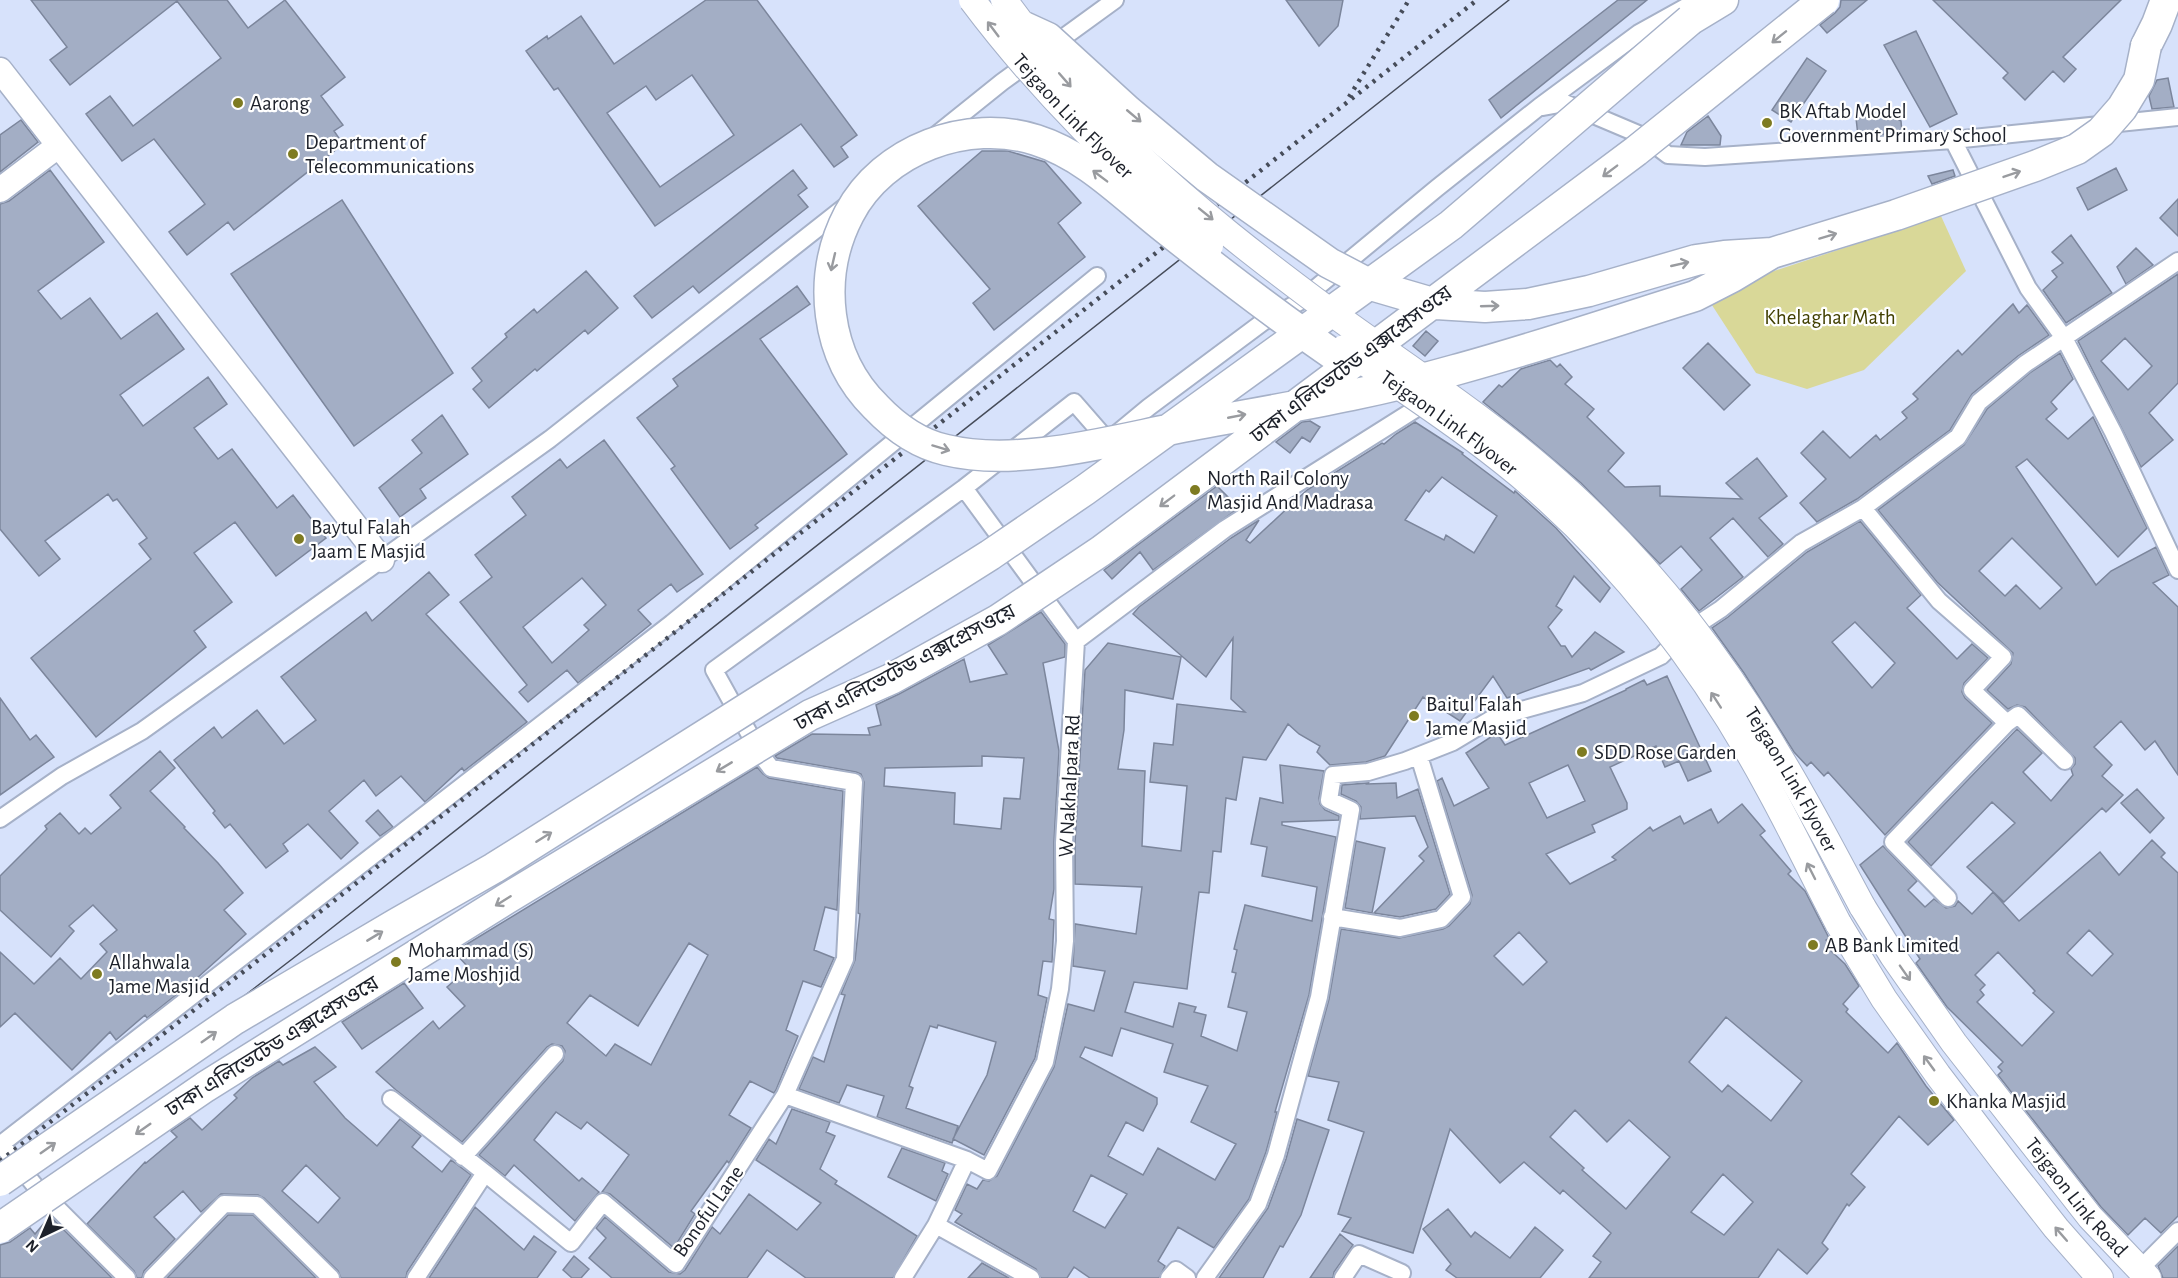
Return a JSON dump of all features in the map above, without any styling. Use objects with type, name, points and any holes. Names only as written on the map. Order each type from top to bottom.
[{"type":"highway","name":"ঢাকা এলিভেটেড এক্সপ্রেসওয়ে","points":[[0,1181],[235,1019],[494,868],[1000,549],[1450,225],[1700,7],[1723,0]]},
{"type":"highway","name":"ঢাকা এলিভেটেড এক্সপ্রেসওয়ে","points":[[0,1228],[205,1087],[506,899],[810,715],[891,679],[998,620],[1052,586],[1636,151],[1824,0]]},
{"type":"highway","points":[[1024,27],[1048,38],[1128,111],[1207,177],[1329,263],[1371,285],[1436,304],[1485,307],[1528,304],[1589,291],[1696,260],[1772,253],[1896,215],[2035,166],[2077,148],[2101,132],[2122,108],[2139,80],[2146,46],[2145,0]]},
{"type":"highway","points":[[2146,46],[2166,0]]},
{"type":"highway","points":[[1414,402],[1403,392],[1395,388],[1387,385],[1378,381],[1347,364],[1303,334],[1216,269],[1078,159],[1057,148],[1025,137],[1005,133],[974,133],[955,136],[933,143],[899,160],[871,183],[849,214],[832,264],[829,288],[830,316],[836,342],[847,371],[867,399],[889,420],[915,438],[942,450],[994,456],[1088,446],[1363,392],[1386,387],[1397,384],[1454,371],[1695,296],[1772,253]]},
{"type":"main road","name":"Tejgaon Link Flyover","points":[[972,0],[1008,47],[1057,103],[1106,153],[1177,218],[1242,274],[1414,402],[1463,430],[1544,495],[1572,522],[1654,612],[1693,665],[1767,785],[1838,923]]},
{"type":"main road","name":"Tejgaon Link Flyover","points":[[1004,0],[1057,70],[1096,116],[1172,187],[1321,304],[1510,440],[1570,493],[1635,556],[1679,609],[1738,691],[1777,751],[1863,906]]},
{"type":"main road","name":"Tejgaon Link Road","points":[[1863,906],[1893,957],[1954,1043],[2090,1218],[2139,1275]]},
{"type":"main road","name":"Tejgaon Link Road","points":[[1838,923],[1884,999],[1938,1075],[2004,1163],[2100,1278]]},
{"type":"street","points":[[0,819],[62,776],[142,731],[550,439],[1002,82],[1115,0]]},
{"type":"street","points":[[903,1278],[936,1225],[967,1160],[785,1095],[845,959],[854,782],[771,768],[761,755],[714,670],[964,488],[1074,402],[1108,441],[1149,407],[1263,322],[1299,302],[1539,107],[1639,33],[1700,7]]},
{"type":"street","points":[[0,70],[382,560]]},
{"type":"street","points":[[1539,107],[1565,103],[1643,136],[1668,155],[1705,157],[1953,140],[2178,117]]},
{"type":"street","points":[[1953,140],[2028,288],[2064,338],[2113,432],[2178,570]]},
{"type":"street","points":[[0,190],[58,146]]},
{"type":"street","points":[[1205,1278],[1258,1204],[1269,1175],[1319,997],[1351,810],[1329,800],[1333,775],[1368,772],[1419,756],[1453,742],[1493,718],[1583,693],[1661,656],[1683,634],[1721,609],[1802,543],[1863,508],[1958,437],[1979,402],[2025,364],[2178,261]]},
{"type":"street","points":[[127,1278],[36,1187],[0,1145],[672,623],[1097,276]]},
{"type":"street","points":[[1299,302],[1509,454],[1552,491],[1676,622],[1683,634]]},
{"type":"street","points":[[964,488],[1076,641],[1225,529],[1414,402]]},
{"type":"street","points":[[1863,508],[1939,602],[2003,657],[1972,690],[2007,723]]},
{"type":"street","name":"W Nakhalpara Rd","points":[[967,1160],[988,1171],[1045,1062],[1059,989],[1065,941],[1064,843],[1076,641]]},
{"type":"street","points":[[1947,898],[1893,842],[2007,723],[2018,715],[2065,761]]},
{"type":"street","points":[[1332,917],[1400,928],[1441,919],[1462,897],[1419,756]]},
{"type":"street","points":[[463,1157],[555,1054]]},
{"type":"street","name":"Bonoful Lane","points":[[485,1173],[571,1243],[603,1202],[676,1264],[785,1095]]},
{"type":"street","points":[[391,1099],[485,1173],[416,1278]]},
{"type":"street","points":[[152,1278],[224,1204],[257,1204],[332,1278]]},
{"type":"street","points":[[936,1225],[1030,1278]]},
{"type":"street","points":[[2139,1275],[2178,1231]]},
{"type":"street","points":[[1342,1278],[1359,1254],[1402,1274]]},
{"type":"street","points":[[1169,1278],[1176,1270],[1187,1278]]},
{"type":"green space","name":"Khelaghar Math","points":[[1941,216],[1966,271],[1864,370],[1807,389],[1756,373],[1708,299],[1756,277]]},
{"type":"building","name":"Aarong","points":[[31,0],[227,0],[248,28],[285,0],[345,77],[321,96],[343,125],[334,131],[343,144],[234,230],[228,222],[187,255],[169,232],[205,204],[154,139],[122,161],[86,114],[110,96],[133,126],[221,58],[177,1],[70,85],[50,60],[67,47]]},
{"type":"building","points":[[706,0],[757,0],[857,135],[841,147],[848,157],[834,167],[801,124],[655,226],[558,88],[554,90],[526,51],[581,16],[614,64]],"holes":[[[692,75],[734,135],[660,187],[607,113],[646,86],[656,100]]]},
{"type":"building","points":[[1286,0],[1343,0],[1338,26],[1319,46]]},
{"type":"building","points":[[1618,0],[1647,0],[1501,118],[1489,100]]},
{"type":"building","points":[[1841,0],[1867,0],[1827,33],[1820,25],[1835,13],[1840,7]]},
{"type":"building","points":[[1933,0],[2121,0],[2063,57],[2076,69],[2064,82],[2053,71],[2025,100],[2003,78],[2008,73]]},
{"type":"building","points":[[1916,31],[1957,114],[1930,127],[1884,45]]},
{"type":"building","points":[[1807,58],[1826,71],[1791,122],[1772,110]]},
{"type":"building","points":[[2168,78],[2174,107],[2152,109],[2149,96],[2157,80]]},
{"type":"building","points":[[1889,115],[1901,121],[1902,133],[1858,136],[1856,118]]},
{"type":"building","points":[[1708,116],[1721,136],[1720,145],[1681,145],[1687,132]]},
{"type":"building","points":[[21,120],[38,142],[0,172],[0,135]]},
{"type":"building","points":[[982,151],[1008,151],[1045,162],[1081,203],[1058,223],[1085,257],[994,330],[973,303],[990,289],[918,206]]},
{"type":"building","points":[[2116,168],[2127,190],[2088,210],[2077,188]]},
{"type":"building","points":[[50,170],[104,242],[38,291],[61,319],[90,298],[121,339],[157,313],[184,349],[120,395],[143,426],[208,377],[227,404],[194,428],[218,459],[232,449],[277,508],[293,495],[326,538],[276,576],[235,522],[194,553],[232,602],[194,631],[206,647],[96,737],[31,658],[151,559],[139,544],[147,538],[117,499],[113,501],[108,494],[45,541],[60,559],[39,576],[0,529],[0,204],[9,201]]},
{"type":"building","points":[[793,170],[807,188],[798,195],[808,207],[699,293],[693,286],[652,318],[634,296]]},
{"type":"building","points":[[1953,170],[1955,176],[1932,184],[1928,176]]},
{"type":"building","points":[[2178,199],[2178,236],[2160,218]]},
{"type":"building","points":[[342,200],[453,373],[354,446],[231,274]]},
{"type":"building","points":[[2071,235],[2112,293],[2066,323],[2043,290],[2057,277],[2052,271],[2063,263],[2052,252]]},
{"type":"building","points":[[2136,248],[2153,265],[2126,284],[2117,267]]},
{"type":"building","points":[[586,271],[618,308],[588,334],[585,330],[489,408],[473,389],[482,381],[472,368],[507,337],[505,334],[534,309],[537,313]]},
{"type":"building","points":[[2178,274],[2178,383],[2149,413],[2173,440],[2141,467],[2078,341]],"holes":[[[2125,338],[2152,366],[2128,390],[2101,361]]]},
{"type":"building","points":[[797,286],[810,304],[760,339],[847,454],[755,525],[758,528],[730,549],[671,469],[675,466],[637,418],[678,386],[673,379]]},
{"type":"building","points":[[2013,304],[2019,313],[2027,305],[2049,335],[2018,356],[1972,394],[1950,430],[1857,499],[1817,522],[1800,503],[1826,479],[1801,453],[1823,431],[1850,458],[1876,435],[1880,440],[1907,418],[1902,412],[1918,399],[1913,394],[1958,350],[1962,355]]},
{"type":"building","points":[[1426,331],[1438,341],[1425,356],[1413,346]]},
{"type":"building","points":[[1708,343],[1750,385],[1724,410],[1683,368]]},
{"type":"building","points":[[2060,353],[2073,379],[2051,402],[2057,409],[2046,419],[2068,439],[2093,417],[2147,528],[2118,557],[2027,459],[2016,467],[2096,585],[2111,571],[2156,547],[2169,575],[2153,583],[2178,607],[2178,775],[2155,741],[2145,750],[2121,721],[2094,747],[2112,765],[2102,776],[2123,795],[2106,812],[2102,808],[2004,902],[1967,867],[2015,823],[1992,802],[1931,866],[1908,842],[2017,729],[2042,753],[2023,772],[2051,801],[2073,775],[2071,769],[2075,764],[2075,758],[2025,707],[2017,705],[2008,709],[1987,690],[2011,664],[2013,653],[1937,582],[1878,510],[1964,445],[1987,409],[2031,372]],"holes":[[[2012,538],[2062,588],[2040,609],[2016,585],[2005,596],[1979,571]]]},
{"type":"building","points":[[1550,360],[1557,367],[1560,364],[1572,377],[1565,384],[1594,409],[1587,417],[1624,453],[1608,471],[1625,487],[1660,486],[1660,496],[1742,499],[1726,483],[1757,458],[1787,496],[1759,518],[1783,544],[1768,557],[1733,518],[1710,538],[1743,577],[1699,611],[1681,589],[1702,570],[1681,546],[1660,564],[1581,483],[1483,402],[1499,385],[1502,387],[1521,369]]},
{"type":"building","points":[[442,415],[468,454],[420,489],[426,498],[400,517],[379,488],[422,453],[412,440]]},
{"type":"building","points":[[1310,421],[1320,427],[1310,442],[1302,437],[1290,453],[1276,442],[1302,422]]},
{"type":"building","points":[[1415,422],[1463,453],[1514,493],[1515,491],[1556,528],[1610,588],[1600,602],[1574,576],[1556,606],[1562,610],[1548,627],[1572,657],[1595,632],[1624,652],[1591,670],[1589,668],[1507,698],[1493,676],[1460,721],[1423,697],[1385,756],[1366,762],[1330,765],[1317,752],[1320,746],[1299,734],[1288,724],[1266,760],[1243,757],[1236,800],[1226,798],[1221,852],[1213,851],[1209,893],[1199,892],[1187,989],[1134,982],[1125,1012],[1173,1027],[1179,1003],[1196,1007],[1194,1012],[1206,1015],[1201,1036],[1237,1051],[1247,1012],[1228,1007],[1236,973],[1232,972],[1237,950],[1234,949],[1245,905],[1312,921],[1317,887],[1262,876],[1267,847],[1251,844],[1260,798],[1283,803],[1280,765],[1324,771],[1320,804],[1325,810],[1339,816],[1339,820],[1282,822],[1282,825],[1336,837],[1309,995],[1275,1112],[1277,1112],[1266,1152],[1249,1199],[1214,1248],[1178,1227],[1158,1261],[1165,1266],[1159,1278],[1090,1278],[1074,1267],[1067,1278],[1041,1278],[1036,1269],[955,1222],[962,1214],[955,1210],[967,1184],[977,1189],[983,1180],[989,1181],[997,1176],[1054,1067],[1068,1004],[1094,1011],[1105,971],[1073,966],[1075,924],[1136,934],[1142,887],[1075,884],[1075,843],[1085,670],[1108,643],[1181,657],[1173,699],[1125,690],[1124,730],[1118,769],[1145,771],[1142,846],[1181,851],[1187,786],[1150,782],[1154,743],[1173,745],[1177,704],[1245,712],[1231,699],[1233,638],[1206,677],[1133,614],[1139,607],[1231,538],[1259,520],[1246,540],[1250,543],[1307,490],[1382,443],[1384,444]],"holes":[[[1442,477],[1497,516],[1474,553],[1446,535],[1444,540],[1405,520],[1426,490],[1429,492]],[[1121,1028],[1173,1044],[1164,1072],[1208,1086],[1191,1122],[1236,1144],[1215,1180],[1158,1148],[1143,1175],[1108,1156],[1126,1122],[1143,1131],[1157,1104],[1157,1098],[1080,1057],[1085,1047],[1112,1056]],[[1091,1175],[1127,1194],[1105,1228],[1073,1211]]]},
{"type":"building","points":[[604,440],[703,574],[677,592],[671,584],[638,610],[651,624],[578,683],[567,670],[528,702],[519,692],[527,685],[460,602],[492,577],[475,555],[526,515],[512,497],[560,459],[567,468]],"holes":[[[582,578],[606,605],[584,625],[589,630],[552,663],[523,627]]]},
{"type":"building","points":[[1217,486],[1239,508],[1153,570],[1140,552],[1112,579],[1104,570]]},
{"type":"building","points":[[1860,521],[1921,595],[1907,608],[1957,659],[1972,644],[1988,658],[1964,683],[1962,692],[1965,698],[1992,723],[1885,835],[1828,772],[1824,776],[1811,762],[1807,766],[1794,752],[1744,673],[1712,628],[1807,552]],"holes":[[[1855,622],[1895,663],[1872,688],[1832,642]]]},
{"type":"building","points":[[429,572],[449,595],[426,614],[527,722],[464,771],[462,768],[425,802],[401,776],[376,796],[364,780],[329,811],[358,843],[341,859],[308,824],[283,844],[288,851],[266,868],[230,824],[225,828],[213,813],[215,811],[174,760],[214,727],[222,738],[257,710],[284,744],[316,720],[281,677],[366,612],[372,621]]},
{"type":"building","points":[[1041,612],[1065,644],[1065,657],[1043,663],[1059,751],[1054,889],[1049,919],[1054,920],[1052,962],[1043,961],[1038,995],[1047,998],[1035,1058],[984,1155],[953,1139],[952,1143],[877,1117],[884,1096],[847,1085],[839,1103],[799,1089],[813,1057],[824,1062],[845,995],[841,994],[855,960],[860,914],[858,913],[864,782],[861,774],[856,772],[775,756],[812,734],[870,735],[868,728],[881,725],[876,705],[964,659],[970,682],[1007,674],[988,645]],"holes":[[[982,756],[1024,758],[1020,799],[1004,798],[1001,829],[954,824],[955,793],[884,786],[885,768],[982,766]],[[938,1025],[996,1042],[987,1075],[954,1137],[958,1126],[906,1108],[913,1088],[909,1086],[930,1026],[937,1028]]]},
{"type":"building","points":[[1667,676],[1711,771],[1688,781],[1679,761],[1665,767],[1656,746],[1610,767],[1627,803],[1627,809],[1592,825],[1595,832],[1546,854],[1570,884],[1616,860],[1612,857],[1650,827],[1653,831],[1680,816],[1684,824],[1711,809],[1718,823],[1742,804],[1765,831],[1760,835],[1791,871],[1788,874],[1805,891],[1829,938],[1826,940],[1833,947],[1830,950],[1845,964],[1859,986],[1843,1004],[1848,1009],[1846,1012],[1888,1053],[1897,1043],[1926,1086],[1954,1120],[1928,1145],[1899,1116],[1851,1174],[1865,1187],[1849,1206],[1847,1204],[1822,1243],[1828,1249],[1807,1274],[1778,1249],[1758,1278],[1589,1278],[1601,1262],[1593,1256],[1611,1233],[1563,1190],[1560,1194],[1524,1162],[1500,1183],[1450,1129],[1413,1253],[1342,1231],[1351,1218],[1338,1214],[1364,1132],[1328,1120],[1339,1082],[1308,1076],[1329,999],[1341,929],[1399,938],[1449,926],[1470,904],[1472,895],[1437,781],[1442,778],[1454,806],[1489,788],[1466,753],[1497,733],[1505,745],[1644,680],[1647,685]],"holes":[[[1568,765],[1585,801],[1547,818],[1529,783]],[[1519,932],[1547,962],[1523,985],[1494,956]],[[1726,1017],[1802,1081],[1771,1121],[1728,1085],[1722,1092],[1689,1062]],[[1575,1110],[1607,1142],[1629,1120],[1670,1157],[1626,1209],[1582,1170],[1584,1168],[1550,1137]],[[1723,1174],[1753,1202],[1724,1235],[1691,1212]]]},
{"type":"building","points":[[0,698],[30,740],[36,735],[54,757],[0,795]]},
{"type":"building","points":[[160,751],[175,768],[150,791],[243,893],[224,910],[246,934],[196,979],[147,1018],[145,1015],[116,1040],[110,1032],[72,1070],[15,1013],[0,1027],[0,952],[34,984],[60,958],[81,979],[107,952],[100,944],[117,930],[93,905],[69,926],[74,931],[51,957],[0,910],[0,876],[47,829],[45,826],[60,813],[79,834],[85,828],[91,834],[121,808],[110,795]]},
{"type":"building","points":[[757,767],[769,778],[843,791],[837,910],[825,907],[814,950],[834,958],[821,987],[803,981],[786,1030],[798,1036],[774,1093],[750,1081],[729,1115],[751,1128],[729,1163],[727,1161],[691,1211],[695,1214],[674,1248],[610,1194],[602,1192],[629,1155],[587,1122],[581,1129],[556,1112],[534,1140],[579,1181],[582,1178],[599,1192],[575,1221],[514,1165],[505,1176],[479,1155],[563,1061],[565,1051],[562,1046],[552,1044],[547,1047],[462,1142],[376,1072],[433,1021],[439,1029],[465,1006],[447,987],[469,968],[454,952]],"holes":[[[689,943],[708,955],[651,1065],[615,1044],[606,1056],[567,1023],[590,995],[638,1026]]]},
{"type":"building","points":[[1396,783],[1397,798],[1418,789],[1450,894],[1436,909],[1400,917],[1374,913],[1424,861],[1419,856],[1428,847],[1415,816],[1360,819],[1361,807],[1356,801],[1341,794],[1342,785]]},
{"type":"building","points":[[2137,789],[2164,818],[2150,833],[2121,803]]},
{"type":"building","points":[[378,810],[393,827],[380,836],[366,821]]},
{"type":"building","points":[[2152,840],[2165,853],[2161,857],[2178,873],[2178,1216],[2161,1233],[2145,1218],[2128,1235],[2101,1207],[1998,1075],[2002,1071],[1998,1067],[2003,1062],[1947,1007],[1916,963],[1920,959],[1860,865],[1883,846],[1917,881],[1908,890],[1925,907],[1934,899],[1946,908],[1955,906],[1958,901],[1972,914],[1993,892],[2019,921],[2100,852],[2119,875]],"holes":[[[2089,930],[2113,954],[2092,976],[2067,953]],[[1998,952],[2035,991],[2033,993],[2054,1012],[2022,1046],[1977,1002],[1984,995],[1980,990],[1985,985],[1975,975]]]},
{"type":"building","points":[[1356,841],[1385,848],[1372,913],[1345,908]]},
{"type":"building","points":[[404,983],[423,1008],[362,1049],[342,1022]]},
{"type":"building","points":[[315,1047],[336,1067],[314,1082],[345,1118],[377,1146],[400,1119],[421,1136],[412,1147],[442,1172],[451,1160],[471,1175],[407,1272],[406,1278],[341,1278],[338,1271],[264,1198],[258,1195],[221,1194],[201,1212],[183,1191],[154,1217],[175,1239],[144,1271],[142,1278],[137,1278],[134,1271],[87,1224],[145,1162],[177,1137],[171,1131],[190,1118],[202,1130],[237,1098],[234,1095],[252,1078],[279,1061],[283,1065]],"holes":[[[306,1165],[340,1198],[318,1223],[282,1191]]]},
{"type":"building","points":[[792,1109],[830,1122],[826,1132],[835,1136],[820,1169],[837,1181],[835,1184],[917,1236],[893,1278],[806,1278],[767,1250],[747,1278],[612,1278],[589,1258],[606,1238],[596,1228],[605,1217],[669,1272],[680,1274],[685,1270],[712,1227],[720,1234],[749,1194],[797,1230],[821,1203],[756,1160],[769,1139],[776,1144]]},
{"type":"building","points":[[1297,1119],[1329,1130],[1301,1215],[1283,1247],[1280,1246],[1263,1278],[1219,1278],[1268,1208],[1286,1159]]},
{"type":"building","points":[[902,1148],[945,1163],[942,1171],[948,1174],[936,1201],[888,1177]]},
{"type":"building","points":[[475,1207],[524,1250],[534,1236],[556,1252],[537,1278],[429,1278]]},
{"type":"building","points":[[1448,1209],[1471,1237],[1475,1232],[1510,1258],[1535,1227],[1563,1250],[1540,1278],[1457,1278],[1446,1270],[1451,1264],[1423,1229]]},
{"type":"building","points":[[228,1215],[253,1215],[316,1278],[167,1278]]},
{"type":"building","points":[[50,1216],[112,1278],[0,1278],[0,1245],[10,1242],[30,1228],[35,1234]]},
{"type":"building","points":[[1340,1234],[1353,1245],[1334,1272],[1333,1278],[1310,1278]]},
{"type":"building","points":[[2178,1246],[2178,1278],[2163,1278],[2158,1266]]},
{"type":"building","points":[[574,1256],[589,1269],[581,1278],[572,1278],[563,1270]]},
{"type":"building","points":[[982,1263],[1009,1278],[968,1278]]},
{"type":"tram line","points":[[0,1184],[300,953],[1509,0]]},
{"type":"railway","points":[[1349,97],[1409,0]]},
{"type":"railway","points":[[0,1161],[288,937],[1477,0]]},
{"type":"place","name":"Aarong","points":[[238,103]]},
{"type":"place","name":"BK Aftab Model Government Primary School","points":[[1767,123]]},
{"type":"place","name":"Department of Telecommunications","points":[[293,154]]},
{"type":"place","name":"North Rail Colony Masjid And Madrasa","points":[[1195,490]]},
{"type":"place","name":"Baytul Falah Jaam E Masjid","points":[[299,539]]},
{"type":"place","name":"Baitul Falah Jame Masjid","points":[[1414,716]]},
{"type":"place","name":"SDD Rose Garden","points":[[1582,752]]},
{"type":"place","name":"AB Bank Limited","points":[[1813,945]]},
{"type":"place","name":"Mohammad (S) Jame Moshjid","points":[[396,962]]},
{"type":"place","name":"Allahwala Jame Masjid","points":[[97,974]]},
{"type":"place","name":"Khanka Masjid","points":[[1934,1101]]}]
